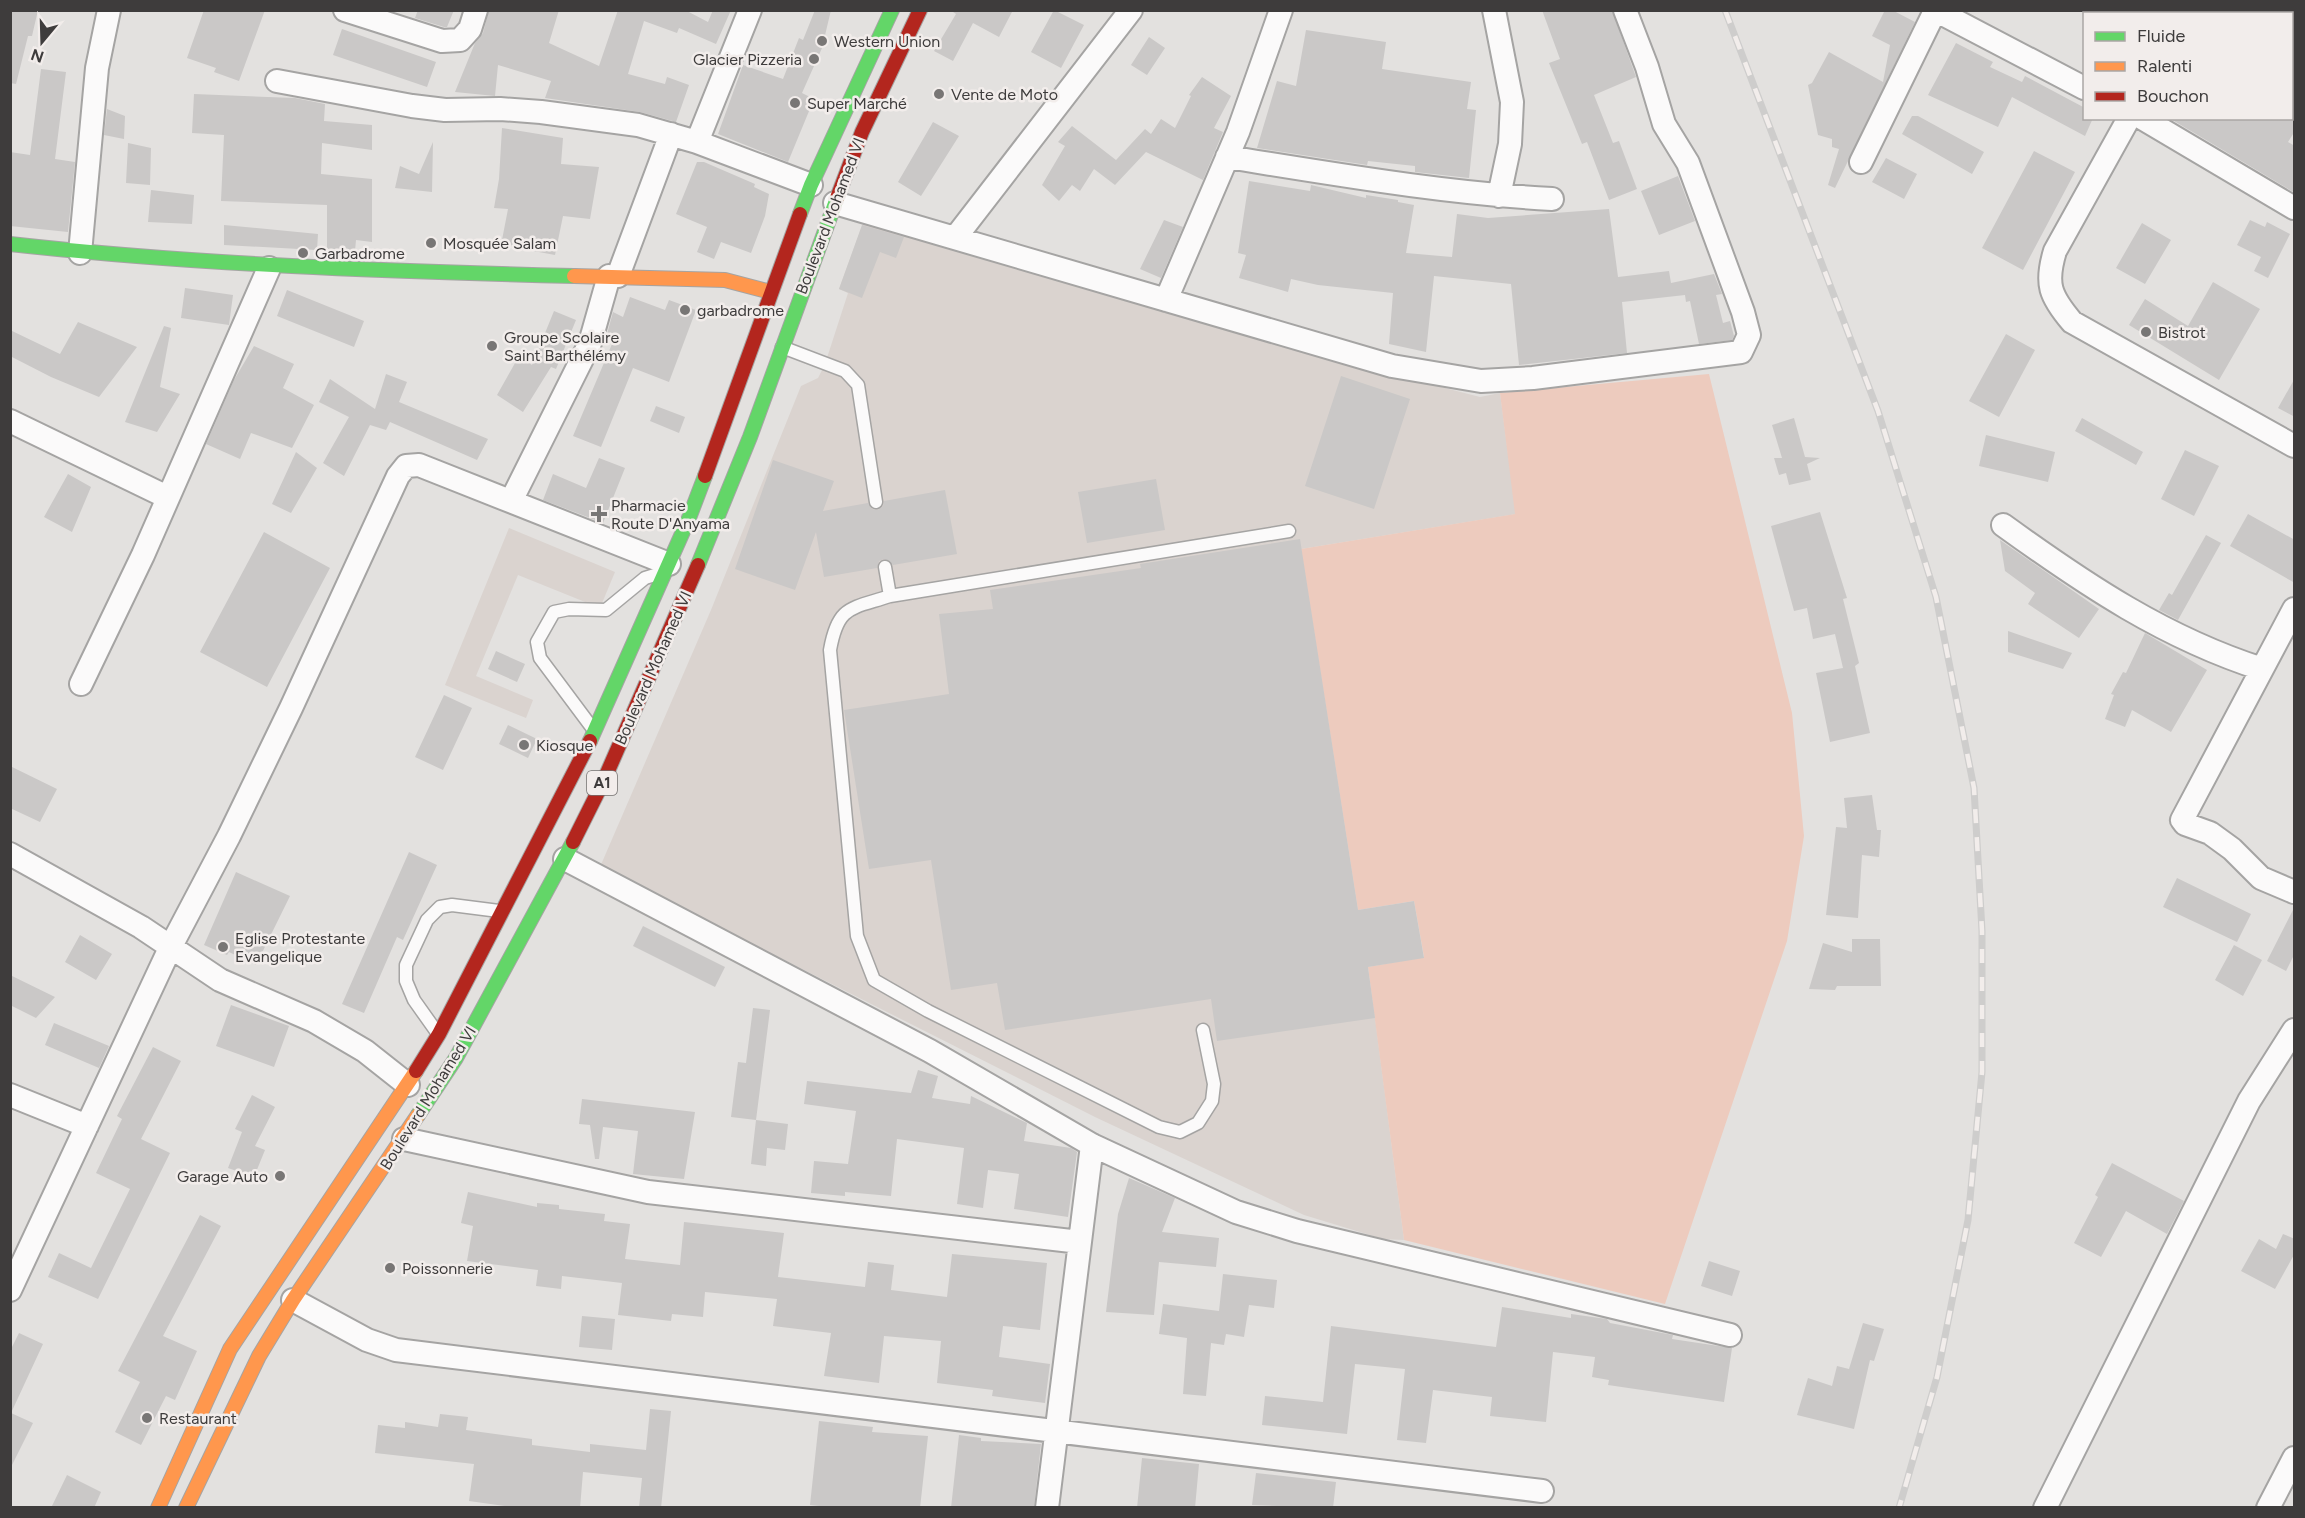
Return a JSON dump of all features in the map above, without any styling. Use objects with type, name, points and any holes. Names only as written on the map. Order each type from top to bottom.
[{"type":"main road","name":"Boulevard Mohamed VI","points":[[186,1508],[259,1356],[293,1300],[404,1139],[456,1058],[565,859],[604,780],[710,539],[862,132],[920,10]]},
{"type":"main road","name":"Boulevard Mohamed VI","points":[[158,1508],[230,1349],[316,1218],[408,1085],[439,1034],[594,731],[689,518],[811,185],[887,12]]},
{"type":"main road","points":[[10,244],[80,253],[269,268],[725,280],[771,292],[797,303]]},
{"type":"main road","points":[[474,967],[500,980]]},
{"type":"street","points":[[80,253],[97,68],[109,10]]},
{"type":"street","points":[[345,10],[442,41],[459,40],[470,29],[476,10]]},
{"type":"street","points":[[697,142],[750,10]]},
{"type":"street","points":[[955,238],[1131,10]]},
{"type":"street","points":[[1166,300],[1227,157],[1281,10]]},
{"type":"street","points":[[1494,10],[1512,102],[1510,144],[1499,196]]},
{"type":"street","points":[[835,202],[1392,366],[1481,381],[1533,378],[1741,352],[1747,345],[1749,335],[1743,312],[1689,163],[1664,124],[1647,67],[1625,10]]},
{"type":"street","points":[[1862,162],[1935,11],[2083,87]]},
{"type":"street","points":[[277,81],[445,110],[500,109],[584,116],[671,134],[811,185]]},
{"type":"street","points":[[2128,120],[2055,251],[2050,269],[2050,288],[2059,307],[2072,322],[2295,446]]},
{"type":"street","points":[[2145,120],[2295,208]]},
{"type":"street","points":[[511,501],[590,343],[613,276],[671,134]]},
{"type":"street","points":[[1227,157],[1499,196],[1552,199]]},
{"type":"street","points":[[81,684],[269,268]]},
{"type":"street","points":[[10,421],[167,497]]},
{"type":"street","points":[[10,1290],[171,946],[229,836],[398,476],[406,466],[419,465],[511,501],[667,568]]},
{"type":"street","points":[[2003,525],[2093,586],[2173,635],[2204,649],[2262,669]]},
{"type":"street","points":[[2295,609],[2182,820],[2185,824],[2217,838],[2261,878],[2295,892]]},
{"type":"street","points":[[10,854],[141,927],[220,980],[314,1021],[365,1051],[408,1085]]},
{"type":"street","points":[[565,859],[930,1051],[1092,1145],[1236,1212],[1297,1231],[1731,1335]]},
{"type":"street","points":[[2045,1508],[2249,1101],[2295,1030]]},
{"type":"street","points":[[10,1095],[87,1126]]},
{"type":"street","points":[[404,1139],[648,1192],[1080,1242]]},
{"type":"street","points":[[1047,1508],[1092,1145]]},
{"type":"street","points":[[293,1300],[367,1340],[396,1350],[1542,1491]]},
{"type":"street","points":[[2268,1508],[2295,1458]]},
{"type":"lane","points":[[781,346],[845,371],[858,384],[876,502]]},
{"type":"lane","points":[[1203,1030],[1214,1084],[1212,1101],[1198,1123],[1180,1132],[1159,1127],[928,1011],[874,980],[857,936],[830,650],[834,628],[846,610],[890,596],[1289,531]]},
{"type":"lane","points":[[885,567],[890,596]]},
{"type":"lane","points":[[594,731],[540,658],[537,642],[554,612],[569,609],[606,610],[645,578],[667,568]]},
{"type":"lane","points":[[439,1034],[414,1000],[406,981],[406,965],[427,920],[440,907],[452,905],[503,912]]},
{"type":"shaded area","points":[[865,218],[1332,359],[1480,397],[1500,393],[1516,514],[1301,549],[1375,1018],[1404,1240],[1383,1239],[1304,1215],[1095,1117],[600,867],[711,610],[801,386],[818,378],[825,364],[848,293],[839,289]]},
{"type":"shaded area","points":[[1709,374],[1792,713],[1804,836],[1787,941],[1665,1304],[1404,1240],[1368,967],[1424,957],[1414,901],[1358,910],[1301,549],[1515,514],[1500,393]]},
{"type":"shaded area","points":[[509,528],[615,572],[600,608],[518,575],[476,676],[533,700],[526,718],[445,685]]},
{"type":"building","points":[[10,10],[38,10],[32,36],[28,36],[16,84],[10,83]]},
{"type":"building","points":[[204,10],[265,10],[239,81],[214,72],[216,68],[187,58]]},
{"type":"building","points":[[418,10],[454,10],[447,27],[444,27],[415,18]]},
{"type":"building","points":[[489,10],[559,10],[549,43],[599,66],[618,10],[685,10],[708,22],[713,10],[731,10],[716,44],[679,28],[677,33],[644,21],[628,74],[665,84],[667,77],[689,85],[676,122],[640,112],[545,98],[551,81],[498,65],[495,96],[455,92],[475,43],[483,33]]},
{"type":"building","points":[[815,10],[831,10],[822,48],[802,93],[814,99],[788,162],[718,134],[743,65],[783,79],[799,38],[803,40]]},
{"type":"building","points":[[950,10],[1013,10],[999,37],[973,23],[953,61],[934,51],[956,14]]},
{"type":"building","points":[[1054,10],[1084,25],[1061,68],[1031,52]]},
{"type":"building","points":[[1542,10],[1612,10],[1636,77],[1594,95],[1613,143],[1619,141],[1637,189],[1609,200],[1587,142],[1582,144],[1549,63],[1560,59]]},
{"type":"building","points":[[1885,10],[1892,10],[1915,22],[1835,188],[1828,185],[1839,149],[1832,147],[1832,139],[1818,135],[1808,85],[1812,83],[1829,52],[1883,82],[1890,45],[1872,36]]},
{"type":"building","points":[[342,29],[436,62],[427,87],[333,55]]},
{"type":"building","points":[[1306,30],[1386,42],[1382,69],[1471,82],[1467,109],[1476,110],[1469,178],[1415,172],[1415,166],[1368,161],[1367,165],[1257,148],[1277,81],[1296,86]]},
{"type":"building","points":[[1149,37],[1165,48],[1147,75],[1131,65]]},
{"type":"building","points":[[1956,43],[1993,62],[1990,67],[2022,82],[2025,76],[2083,107],[2083,120],[2092,120],[2085,136],[2012,97],[1998,127],[1928,95]]},
{"type":"building","points":[[41,69],[66,72],[55,159],[75,162],[68,232],[10,226],[10,152],[30,155]]},
{"type":"building","points":[[1202,77],[1231,96],[1214,128],[1223,132],[1203,180],[1146,152],[1115,185],[1094,169],[1080,191],[1072,185],[1059,201],[1042,185],[1065,146],[1058,142],[1072,126],[1116,160],[1145,129],[1151,134],[1161,119],[1175,128],[1191,96],[1189,95]]},
{"type":"building","points":[[194,94],[295,98],[325,104],[324,121],[372,125],[372,150],[322,143],[321,174],[372,179],[372,242],[356,240],[355,251],[327,249],[327,205],[221,201],[224,135],[192,133]]},
{"type":"building","points":[[107,109],[125,116],[124,139],[104,135]]},
{"type":"building","points":[[1912,116],[1918,116],[1984,152],[1972,174],[1902,134]]},
{"type":"building","points":[[2295,118],[2295,131],[2288,142],[2295,146],[2295,193],[2172,120],[2293,120]]},
{"type":"building","points":[[933,122],[959,136],[921,196],[898,182]]},
{"type":"building","points":[[502,128],[563,138],[561,164],[599,167],[590,219],[563,216],[555,255],[501,245],[508,209],[494,208],[499,179]]},
{"type":"building","points":[[433,142],[432,192],[395,188],[400,166],[419,174]]},
{"type":"building","points":[[128,143],[151,148],[150,185],[126,183]]},
{"type":"building","points":[[2034,151],[2075,172],[2023,270],[1982,248]]},
{"type":"building","points":[[1886,158],[1917,174],[1904,199],[1872,182]]},
{"type":"building","points":[[697,162],[704,162],[755,184],[754,187],[769,194],[765,216],[751,253],[721,242],[714,259],[697,252],[707,227],[676,214]]},
{"type":"building","points":[[1678,176],[1695,221],[1659,235],[1641,191]]},
{"type":"building","points":[[1249,181],[1310,191],[1311,185],[1366,198],[1366,195],[1414,205],[1406,253],[1452,257],[1457,214],[1488,218],[1609,209],[1618,277],[1669,271],[1671,283],[1714,274],[1722,294],[1716,295],[1723,323],[1730,321],[1734,336],[1732,340],[1699,344],[1690,301],[1686,302],[1685,295],[1622,302],[1627,353],[1519,365],[1511,284],[1434,276],[1426,352],[1389,344],[1393,293],[1318,285],[1291,279],[1288,292],[1239,278],[1246,255],[1238,253]]},
{"type":"building","points":[[151,190],[194,195],[192,224],[148,222]]},
{"type":"building","points":[[1164,220],[1183,227],[1161,278],[1140,269]]},
{"type":"building","points":[[2250,220],[2265,227],[2267,222],[2290,234],[2268,278],[2254,271],[2261,257],[2237,245]]},
{"type":"building","points":[[2142,223],[2171,240],[2145,284],[2116,268]]},
{"type":"building","points":[[224,225],[318,234],[317,250],[224,245]]},
{"type":"building","points":[[862,225],[904,237],[896,258],[880,252],[862,298],[839,289]]},
{"type":"building","points":[[2213,282],[2260,309],[2219,380],[2129,325],[2145,299],[2188,326]]},
{"type":"building","points":[[185,288],[233,295],[229,325],[181,318]]},
{"type":"building","points":[[287,290],[364,321],[354,347],[277,316]]},
{"type":"building","points":[[630,297],[665,310],[669,300],[696,310],[669,382],[633,368],[601,447],[573,436],[615,337],[607,334],[613,312],[623,317]]},
{"type":"building","points":[[554,311],[576,320],[556,369],[551,367],[523,412],[497,395],[519,356],[532,365]]},
{"type":"building","points":[[78,322],[137,347],[99,397],[51,377],[10,356],[10,330],[60,354]]},
{"type":"building","points":[[164,326],[171,328],[160,387],[180,394],[157,432],[125,422]]},
{"type":"building","points":[[2006,334],[2035,350],[1999,417],[1969,401]]},
{"type":"building","points":[[254,346],[294,364],[283,388],[314,405],[292,448],[251,433],[240,459],[206,444],[234,380]]},
{"type":"building","points":[[386,374],[407,382],[399,402],[488,439],[477,460],[390,422],[386,430],[370,425],[344,476],[323,463],[349,417],[319,402],[330,379],[375,409]]},
{"type":"building","points":[[1341,376],[1410,399],[1374,509],[1305,486]]},
{"type":"building","points":[[2295,378],[2295,417],[2278,408]]},
{"type":"building","points":[[656,406],[685,417],[679,433],[650,421]]},
{"type":"building","points":[[1794,418],[1805,457],[1820,458],[1807,464],[1811,480],[1789,485],[1786,473],[1779,475],[1774,458],[1782,458],[1772,425]]},
{"type":"building","points":[[2082,418],[2143,452],[2136,465],[2075,431]]},
{"type":"building","points":[[1986,435],[2055,452],[2048,482],[1979,466]]},
{"type":"building","points":[[2185,450],[2219,466],[2194,516],[2161,499]]},
{"type":"building","points":[[296,452],[317,468],[291,513],[272,504]]},
{"type":"building","points":[[599,458],[625,468],[603,523],[543,500],[553,474],[586,488]]},
{"type":"building","points":[[773,460],[834,481],[823,511],[868,503],[872,509],[878,510],[883,506],[884,501],[945,490],[957,554],[893,565],[884,559],[879,561],[877,568],[824,577],[816,532],[795,590],[735,569]]},
{"type":"building","points":[[68,474],[91,487],[72,532],[44,517]]},
{"type":"building","points":[[1156,479],[1165,530],[1087,543],[1078,492]]},
{"type":"building","points":[[1820,512],[1847,598],[1843,599],[1859,663],[1855,666],[1870,733],[1830,742],[1816,673],[1843,668],[1835,634],[1813,639],[1807,608],[1794,611],[1771,526]]},
{"type":"building","points":[[2248,514],[2295,540],[2295,583],[2230,546]]},
{"type":"building","points":[[264,532],[330,568],[267,687],[200,652]]},
{"type":"building","points":[[2206,535],[2221,543],[2178,620],[2159,610],[2169,593],[2172,595]]},
{"type":"building","points":[[1300,539],[1358,910],[1414,901],[1424,958],[1368,967],[1375,1018],[1217,1041],[1211,999],[1005,1030],[997,983],[951,990],[931,860],[869,869],[844,710],[949,694],[939,614],[993,609],[990,590],[1141,568],[1140,564]]},
{"type":"building","points":[[2000,540],[2099,609],[2079,638],[2028,604],[2035,593],[2005,571]]},
{"type":"building","points":[[2008,631],[2072,653],[2063,669],[2008,652]]},
{"type":"building","points":[[2145,633],[2207,670],[2171,732],[2132,710],[2125,727],[2105,719],[2114,695],[2111,694],[2123,672],[2126,673]]},
{"type":"building","points":[[496,651],[525,664],[517,682],[488,669]]},
{"type":"building","points":[[444,695],[472,708],[443,770],[415,757]]},
{"type":"building","points":[[508,725],[537,739],[528,758],[499,744]]},
{"type":"building","points":[[10,766],[57,789],[40,822],[10,808]]},
{"type":"building","points":[[1872,795],[1877,830],[1881,830],[1879,857],[1862,855],[1858,918],[1826,915],[1836,827],[1847,828],[1844,798]]},
{"type":"building","points":[[409,852],[437,865],[403,940],[397,937],[364,1013],[342,1004]]},
{"type":"building","points":[[236,872],[290,896],[256,965],[229,952],[227,955],[204,945]]},
{"type":"building","points":[[2177,878],[2251,914],[2237,942],[2163,907]]},
{"type":"building","points":[[2295,906],[2295,953],[2286,971],[2267,961]]},
{"type":"building","points":[[643,926],[725,967],[715,987],[633,946]]},
{"type":"building","points":[[80,935],[112,954],[96,980],[65,962]]},
{"type":"building","points":[[1852,939],[1880,939],[1881,986],[1837,986],[1835,990],[1809,989],[1823,943],[1852,952]]},
{"type":"building","points":[[2234,945],[2262,960],[2243,996],[2215,980]]},
{"type":"building","points":[[10,975],[55,997],[36,1018],[10,1005]]},
{"type":"building","points":[[231,1005],[289,1026],[274,1067],[216,1046]]},
{"type":"building","points":[[753,1008],[770,1010],[756,1120],[731,1117],[738,1062],[746,1063]]},
{"type":"building","points":[[54,1023],[109,1046],[99,1068],[45,1045]]},
{"type":"building","points":[[153,1047],[181,1061],[141,1139],[170,1153],[98,1299],[48,1277],[59,1253],[91,1268],[130,1189],[96,1173],[122,1119],[117,1116]]},
{"type":"building","points":[[918,1070],[938,1076],[932,1098],[970,1104],[971,1096],[1027,1123],[1024,1141],[1071,1148],[1077,1152],[1068,1217],[1014,1209],[1019,1174],[988,1170],[983,1208],[957,1204],[964,1148],[897,1139],[891,1196],[845,1192],[845,1196],[811,1193],[814,1161],[848,1164],[856,1111],[804,1104],[807,1081],[911,1093]]},
{"type":"building","points":[[252,1095],[275,1107],[255,1146],[265,1150],[254,1177],[228,1168],[242,1132],[235,1129]]},
{"type":"building","points":[[582,1099],[695,1112],[684,1179],[633,1174],[638,1131],[603,1127],[599,1159],[595,1159],[590,1125],[579,1124]]},
{"type":"building","points":[[756,1120],[788,1124],[785,1150],[767,1148],[766,1166],[751,1164]]},
{"type":"building","points":[[2112,1163],[2184,1201],[2167,1234],[2126,1211],[2101,1257],[2074,1243],[2098,1197],[2095,1195]]},
{"type":"building","points":[[1129,1178],[1175,1198],[1162,1232],[1219,1238],[1216,1267],[1159,1262],[1154,1315],[1106,1312],[1118,1214]]},
{"type":"building","points":[[468,1192],[537,1207],[537,1203],[559,1205],[559,1209],[605,1214],[604,1221],[630,1224],[625,1259],[680,1265],[684,1222],[784,1233],[778,1277],[865,1287],[868,1262],[894,1265],[891,1290],[947,1297],[952,1254],[1047,1263],[1040,1330],[1003,1326],[999,1357],[1050,1364],[1045,1403],[992,1396],[993,1390],[937,1383],[941,1341],[884,1336],[879,1383],[824,1376],[831,1333],[773,1326],[777,1299],[705,1292],[703,1317],[672,1314],[671,1321],[618,1315],[622,1283],[562,1276],[561,1289],[536,1286],[538,1270],[467,1261],[473,1226],[461,1223]]},
{"type":"building","points":[[200,1215],[221,1226],[163,1336],[197,1351],[175,1400],[166,1396],[141,1445],[115,1432],[140,1382],[118,1371]]},
{"type":"building","points":[[2283,1234],[2295,1239],[2295,1253],[2275,1289],[2241,1271],[2259,1239],[2276,1249]]},
{"type":"building","points":[[1709,1261],[1740,1271],[1732,1296],[1701,1286]]},
{"type":"building","points":[[1223,1274],[1277,1280],[1274,1308],[1249,1305],[1244,1337],[1226,1334],[1224,1345],[1211,1343],[1206,1396],[1183,1394],[1187,1338],[1159,1334],[1163,1304],[1219,1311]]},
{"type":"building","points":[[1502,1307],[1571,1318],[1571,1314],[1607,1319],[1610,1323],[1673,1335],[1672,1339],[1732,1348],[1724,1402],[1608,1385],[1609,1380],[1592,1377],[1595,1357],[1553,1352],[1546,1422],[1490,1416],[1492,1397],[1433,1390],[1426,1443],[1397,1440],[1405,1369],[1355,1364],[1347,1434],[1262,1425],[1265,1396],[1323,1402],[1331,1326],[1496,1347]]},
{"type":"building","points":[[582,1316],[615,1319],[612,1350],[579,1347]]},
{"type":"building","points":[[1863,1323],[1884,1329],[1874,1361],[1870,1360],[1854,1429],[1797,1415],[1808,1378],[1832,1386],[1837,1366],[1849,1369]]},
{"type":"building","points":[[19,1333],[43,1344],[11,1413],[33,1423],[10,1469],[10,1351]]},
{"type":"building","points":[[650,1409],[671,1411],[661,1508],[639,1508],[642,1478],[583,1472],[580,1508],[519,1508],[469,1501],[474,1464],[375,1453],[378,1425],[405,1428],[405,1422],[438,1427],[440,1414],[468,1417],[466,1430],[532,1439],[532,1445],[590,1452],[590,1444],[646,1450]]},
{"type":"building","points":[[819,1421],[873,1427],[872,1432],[928,1436],[920,1508],[837,1508],[810,1505]]},
{"type":"building","points":[[959,1435],[981,1438],[981,1441],[1041,1444],[1034,1508],[951,1508]]},
{"type":"building","points":[[1142,1458],[1199,1464],[1195,1508],[1137,1508]]},
{"type":"building","points":[[1256,1473],[1336,1482],[1333,1508],[1252,1505]]},
{"type":"building","points":[[67,1475],[101,1492],[94,1508],[51,1508]]},
{"type":"railway","points":[[1725,10],[1878,411],[1936,597],[1974,788],[1982,931],[1982,1072],[1968,1220],[1937,1377],[1899,1508]]},
{"type":"traffic: fast","points":[[800,214],[811,185],[892,10]]},
{"type":"traffic: fast","points":[[698,565],[750,437],[837,198]]},
{"type":"traffic: fast","points":[[10,244],[221,262],[574,276]]},
{"type":"traffic: fast","points":[[590,741],[689,518],[705,476]]},
{"type":"traffic: fast","points":[[418,1115],[456,1058],[573,842]]},
{"type":"traffic: slow","points":[[574,276],[725,280],[771,292]]},
{"type":"traffic: slow","points":[[158,1508],[230,1349],[416,1071]]},
{"type":"traffic: slow","points":[[186,1508],[259,1356],[293,1300],[418,1115]]},
{"type":"traffic: jam","points":[[837,198],[862,132],[920,10]]},
{"type":"traffic: jam","points":[[705,476],[800,214]]},
{"type":"traffic: jam","points":[[573,842],[604,780],[698,565]]},
{"type":"traffic: jam","points":[[416,1071],[439,1034],[590,741]]},
{"type":"place","name":"Western Union","points":[[822,41]]},
{"type":"place","name":"Glacier Pizzeria","points":[[814,59]]},
{"type":"place","name":"Vente de Moto","points":[[939,94]]},
{"type":"place","name":"Super Marché","points":[[795,103]]},
{"type":"place","name":"Mosquée Salam","points":[[431,243]]},
{"type":"place","name":"Garbadrome","points":[[303,253]]},
{"type":"place","name":"garbadrome","points":[[685,310]]},
{"type":"place","name":"Bistrot","points":[[2146,332]]},
{"type":"place","name":"Groupe Scolaire Saint Barthélémy","points":[[492,346]]},
{"type":"place","name":"Pharmacie Route D'Anyama","points":[[599,514]]},
{"type":"place","name":"Kiosque","points":[[524,745]]},
{"type":"place","name":"Eglise Protestante Evangelique","points":[[223,947]]},
{"type":"place","name":"Garage Auto","points":[[280,1176]]},
{"type":"place","name":"Poissonnerie","points":[[390,1268]]},
{"type":"place","name":"Restaurant","points":[[147,1418]]}]
